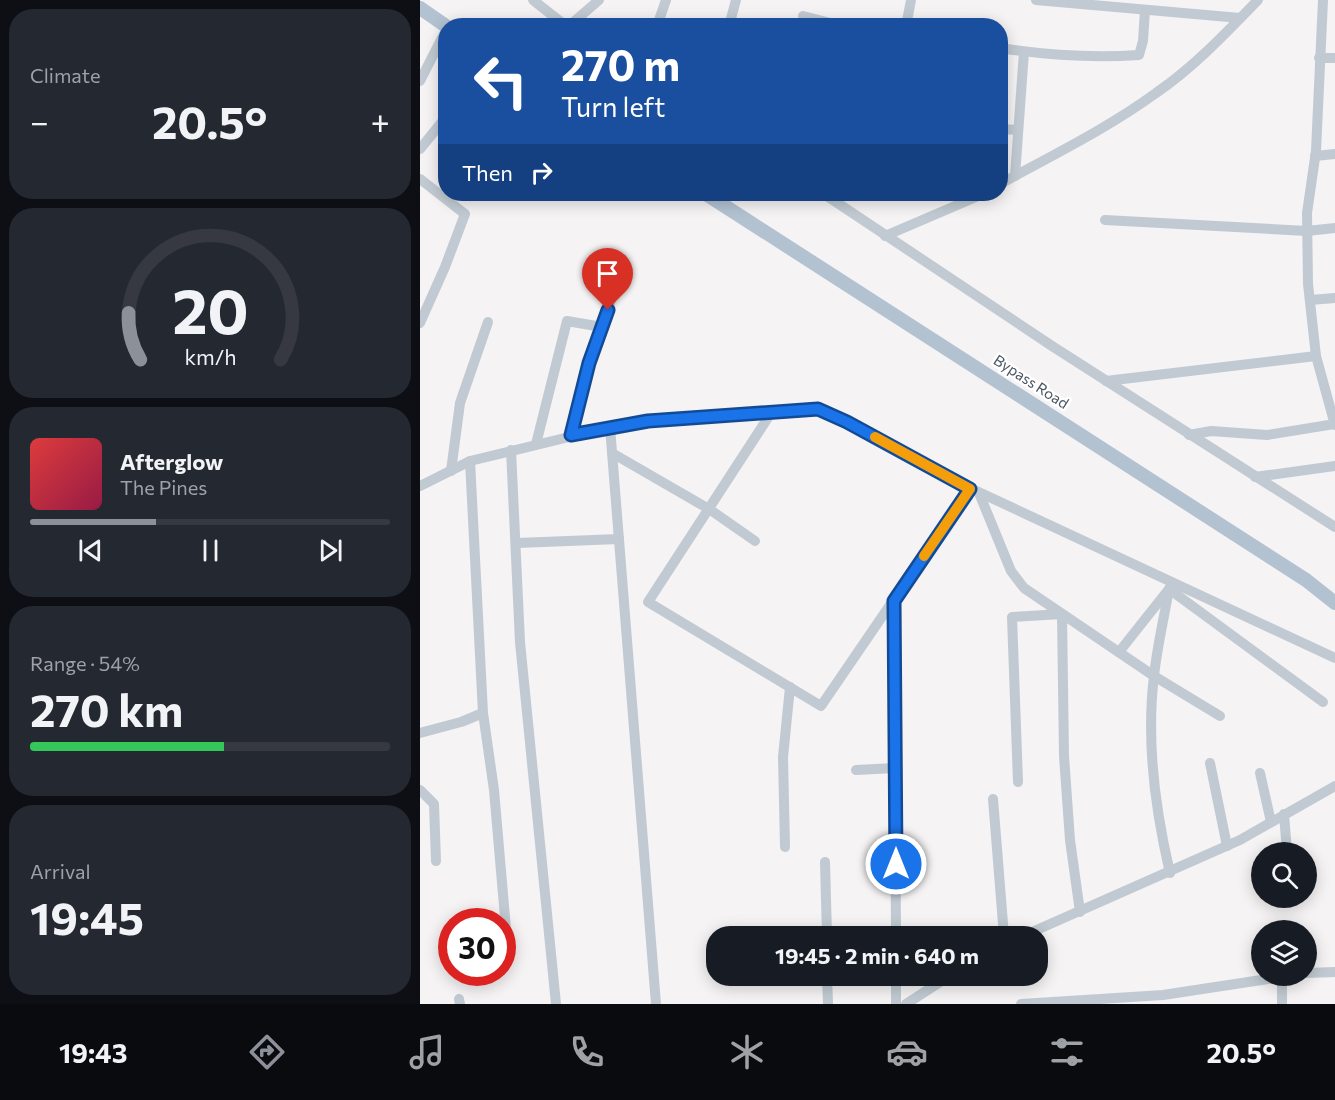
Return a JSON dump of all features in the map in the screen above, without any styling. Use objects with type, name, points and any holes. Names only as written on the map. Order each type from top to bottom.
[{"type":"main road","points":[[420,8],[438,22]]},
{"type":"main road","name":"Bypass Road","points":[[717,201],[1306,580],[1335,603]]},
{"type":"street","points":[[533,0],[557,18]]},
{"type":"street","points":[[577,18],[599,0]]},
{"type":"street","points":[[660,18],[666,0]]},
{"type":"street","points":[[731,18],[736,0]]},
{"type":"street","points":[[908,18],[911,0]]},
{"type":"street","points":[[1036,0],[1240,18]]},
{"type":"street","points":[[1008,179],[1120,118],[1157,93],[1210,49],[1258,0]]},
{"type":"street","points":[[1189,435],[1211,431],[1267,435],[1335,424],[1316,356],[1310,300],[1307,231],[1307,213],[1315,156],[1323,0]]},
{"type":"street","points":[[1008,49],[1116,57],[1138,55],[1143,41],[1145,10]]},
{"type":"street","points":[[802,16],[810,18]]},
{"type":"street","points":[[420,81],[438,44]]},
{"type":"street","points":[[1014,176],[1024,52]]},
{"type":"street","points":[[1319,58],[1335,58]]},
{"type":"street","points":[[420,149],[438,127]]},
{"type":"street","points":[[1008,129],[1018,130]]},
{"type":"street","points":[[1315,156],[1335,154]]},
{"type":"street","points":[[420,179],[438,193]]},
{"type":"street","points":[[420,323],[465,214],[448,201]]},
{"type":"street","points":[[834,201],[1106,381],[1335,527]]},
{"type":"street","points":[[885,236],[966,201]]},
{"type":"street","points":[[1105,220],[1307,231],[1335,228]]},
{"type":"street","points":[[571,435],[589,363],[613,294]]},
{"type":"street","points":[[1310,300],[1335,298]]},
{"type":"street","points":[[451,471],[460,404],[488,321]]},
{"type":"street","points":[[536,444],[567,321],[602,327]]},
{"type":"street","points":[[1106,381],[1316,356]]},
{"type":"street","points":[[420,486],[470,461],[610,427],[648,421],[818,409],[847,422],[974,491],[1171,586],[1335,658]]},
{"type":"street","points":[[771,412],[648,602],[821,706],[974,491]]},
{"type":"street","points":[[610,427],[656,1004]]},
{"type":"street","points":[[511,450],[520,642],[556,1004]]},
{"type":"street","points":[[612,453],[709,509],[755,540]]},
{"type":"street","points":[[470,461],[483,713],[494,790],[504,908]]},
{"type":"street","points":[[1255,477],[1335,466]]},
{"type":"street","points":[[974,491],[1011,571],[1024,588],[1154,676],[1220,716]]},
{"type":"street","points":[[517,543],[619,539]]},
{"type":"street","points":[[1119,652],[1171,586]]},
{"type":"street","points":[[1170,873],[1159,826],[1152,755],[1154,676],[1171,586]]},
{"type":"street","points":[[1171,586],[1323,702]]},
{"type":"street","points":[[894,601],[896,926]]},
{"type":"street","points":[[1018,782],[1012,616],[1062,614]]},
{"type":"street","points":[[1062,614],[1064,756],[1070,840],[1080,912]]},
{"type":"street","points":[[785,847],[783,757],[790,687]]},
{"type":"street","points":[[420,733],[461,722],[483,713]]},
{"type":"street","points":[[1210,763],[1227,846]]},
{"type":"street","points":[[855,770],[895,768]]},
{"type":"street","points":[[1260,772],[1271,822]]},
{"type":"street","points":[[1047,926],[1227,846],[1335,786]]},
{"type":"street","points":[[420,790],[434,804],[436,861]]},
{"type":"street","points":[[993,799],[1003,926]]},
{"type":"street","points":[[1284,814],[1286,842]]},
{"type":"street","points":[[825,862],[827,926]]},
{"type":"street","points":[[1317,973],[1335,972]]},
{"type":"street","points":[[1021,1004],[1163,995],[1251,982]]},
{"type":"street","points":[[827,986],[828,1004]]},
{"type":"street","points":[[896,986],[897,1004]]},
{"type":"street","points":[[906,1004],[934,986]]},
{"type":"street","points":[[1282,986],[1282,1004]]},
{"type":"slow traffic","points":[[875,437],[970,489],[924,556]]},
{"type":"route","points":[[608,310],[589,363],[571,435],[648,421],[818,409],[847,422],[970,489],[894,601],[896,864]]}]
